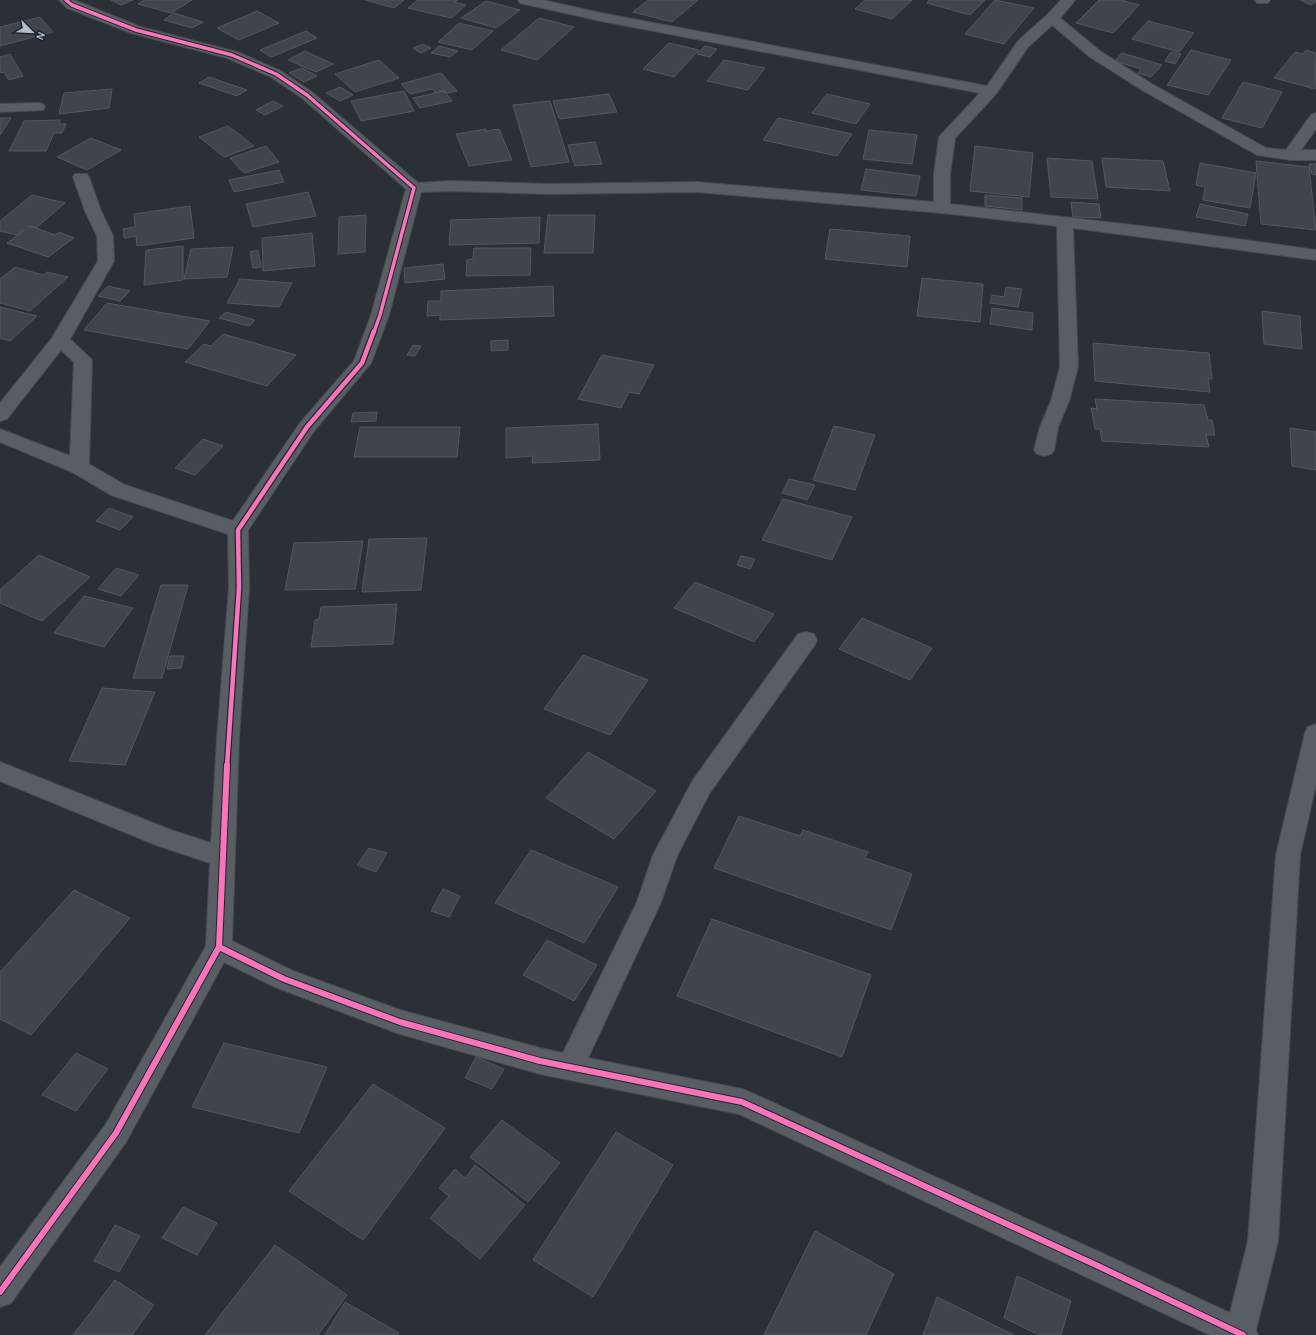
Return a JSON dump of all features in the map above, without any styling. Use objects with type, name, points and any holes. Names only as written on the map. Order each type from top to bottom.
[{"type":"street","points":[[66,0],[72,5],[136,30],[232,55],[276,74],[307,95],[414,188],[451,186],[549,189],[697,187],[942,208],[1158,233],[1316,255]]},
{"type":"street","points":[[525,0],[608,18],[991,92]]},
{"type":"street","points":[[942,208],[942,174],[947,137],[991,92],[1023,44],[1052,18],[1062,1]]},
{"type":"street","points":[[1052,18],[1095,54],[1147,87],[1262,152],[1291,156],[1316,156]]},
{"type":"street","points":[[0,108],[38,107]]},
{"type":"street","points":[[1291,156],[1298,143],[1308,132],[1316,118]]},
{"type":"street","points":[[0,415],[60,340],[80,303],[106,261],[105,236],[93,211],[82,177]]},
{"type":"street","points":[[0,1292],[116,1133],[219,947],[228,738],[239,588],[238,530],[307,427],[362,363],[380,315],[414,188]]},
{"type":"street","points":[[1044,450],[1048,427],[1060,401],[1069,367],[1065,223]]},
{"type":"street","points":[[60,340],[83,360],[79,467]]},
{"type":"street","points":[[0,435],[79,467],[118,490],[238,530]]},
{"type":"street","points":[[570,1067],[649,902],[665,855],[701,787],[806,640]]},
{"type":"street","points":[[219,947],[284,979],[400,1022],[540,1061],[742,1102],[903,1178],[1096,1265],[1241,1334],[1263,1241],[1288,855],[1316,733]]},
{"type":"street","points":[[0,771],[165,838],[224,857]]},
{"type":"building","points":[[111,0],[133,0],[121,5]]},
{"type":"building","points":[[144,0],[192,0],[171,13],[138,4]]},
{"type":"building","points":[[365,0],[404,0],[394,8]]},
{"type":"building","points":[[418,0],[458,0],[454,2],[466,5],[451,18],[408,8]]},
{"type":"building","points":[[648,0],[698,0],[672,22],[633,12]]},
{"type":"building","points":[[865,0],[912,0],[892,19],[855,9]]},
{"type":"building","points":[[929,0],[985,0],[970,15],[927,3]]},
{"type":"building","points":[[995,0],[1034,8],[1004,44],[965,34]]},
{"type":"building","points":[[1099,0],[1121,0],[1139,5],[1113,33],[1076,23]]},
{"type":"building","points":[[1300,0],[1316,0],[1316,2],[1311,5]]},
{"type":"building","points":[[486,1],[520,10],[496,28],[461,18]]},
{"type":"building","points":[[257,11],[279,23],[239,40],[217,28]]},
{"type":"building","points":[[174,13],[203,22],[192,28],[164,20]]},
{"type":"building","points":[[40,17],[53,32],[0,46],[0,27]]},
{"type":"building","points":[[539,18],[574,27],[537,60],[501,50]]},
{"type":"building","points":[[1148,21],[1194,33],[1179,52],[1132,39]]},
{"type":"building","points":[[459,23],[493,31],[472,50],[438,42]]},
{"type":"building","points":[[306,31],[317,38],[271,57],[260,50]]},
{"type":"building","points":[[669,43],[699,50],[674,77],[643,69]]},
{"type":"building","points":[[423,44],[431,48],[421,53],[413,48]]},
{"type":"building","points":[[439,46],[458,51],[450,57],[431,53]]},
{"type":"building","points":[[705,46],[717,49],[710,57],[697,54]]},
{"type":"building","points":[[1191,50],[1231,60],[1208,95],[1167,85]]},
{"type":"building","points":[[1306,50],[1316,53],[1315,89],[1274,78],[1295,52],[1303,54]]},
{"type":"building","points":[[305,51],[333,64],[316,72],[288,60]]},
{"type":"building","points":[[1171,52],[1181,54],[1175,64],[1165,61]]},
{"type":"building","points":[[1122,53],[1162,65],[1151,77],[1138,73],[1141,69],[1115,61]]},
{"type":"building","points":[[10,54],[23,76],[9,80],[4,72],[0,73],[0,57]]},
{"type":"building","points":[[379,60],[399,78],[355,92],[335,74]]},
{"type":"building","points":[[724,60],[765,68],[748,90],[707,81]]},
{"type":"building","points":[[302,68],[317,76],[304,82],[289,73]]},
{"type":"building","points":[[441,73],[457,91],[447,93],[444,90],[436,93],[432,89],[410,94],[401,84]]},
{"type":"building","points":[[209,77],[247,90],[237,96],[199,83]]},
{"type":"building","points":[[1243,82],[1282,92],[1262,128],[1222,118]]},
{"type":"building","points":[[340,87],[353,95],[340,101],[326,93]]},
{"type":"building","points":[[112,89],[109,108],[59,114],[64,93]]},
{"type":"building","points":[[404,91],[414,111],[361,121],[351,101]]},
{"type":"building","points":[[444,91],[452,101],[420,108],[413,98]]},
{"type":"building","points":[[609,94],[617,112],[559,119],[553,101]]},
{"type":"building","points":[[827,94],[870,104],[856,124],[812,113]]},
{"type":"building","points":[[273,101],[283,106],[265,115],[256,110]]},
{"type":"building","points":[[550,101],[569,162],[531,167],[513,105]]},
{"type":"building","points":[[0,118],[11,118],[0,135]]},
{"type":"building","points":[[778,118],[852,134],[837,156],[763,140]]},
{"type":"building","points":[[60,120],[59,124],[66,124],[62,133],[54,133],[46,151],[9,151],[24,121]]},
{"type":"building","points":[[228,126],[254,146],[224,157],[199,137]]},
{"type":"building","points":[[486,129],[486,131],[499,129],[512,160],[469,166],[456,134]]},
{"type":"building","points":[[869,130],[917,135],[912,164],[863,159]]},
{"type":"building","points":[[91,138],[121,150],[87,170],[57,157]]},
{"type":"building","points":[[595,142],[602,164],[575,166],[568,145]]},
{"type":"building","points":[[266,146],[279,162],[244,173],[230,158]]},
{"type":"building","points":[[975,146],[1033,153],[1029,197],[970,191]]},
{"type":"building","points":[[1047,158],[1092,161],[1098,199],[1051,197]]},
{"type":"building","points":[[1102,158],[1163,161],[1170,191],[1106,187]]},
{"type":"building","points":[[1256,161],[1309,167],[1316,230],[1261,224]]},
{"type":"building","points":[[1200,163],[1256,173],[1250,208],[1203,200],[1205,187],[1196,185]]},
{"type":"building","points":[[1309,164],[1316,164],[1316,175],[1312,174]]},
{"type":"building","points":[[866,169],[920,176],[916,196],[861,190]]},
{"type":"building","points":[[279,170],[284,182],[234,192],[229,180]]},
{"type":"building","points":[[308,192],[316,216],[253,227],[246,204]]},
{"type":"building","points":[[32,195],[65,203],[36,228],[28,226],[17,235],[0,231],[0,221]]},
{"type":"building","points":[[985,195],[1022,198],[1022,210],[985,206]]},
{"type":"building","points":[[1071,202],[1099,204],[1101,218],[1073,217]]},
{"type":"building","points":[[1200,204],[1248,214],[1245,226],[1196,217]]},
{"type":"building","points":[[190,206],[194,238],[137,246],[136,236],[124,238],[123,229],[135,227],[134,214]]},
{"type":"building","points":[[366,215],[365,252],[338,254],[339,217]]},
{"type":"building","points":[[548,215],[595,215],[593,253],[544,253]]},
{"type":"building","points":[[540,217],[539,243],[449,245],[451,220]]},
{"type":"building","points":[[31,226],[55,235],[59,232],[74,238],[48,257],[7,243]]},
{"type":"building","points":[[830,229],[910,236],[907,267],[825,259]]},
{"type":"building","points":[[312,233],[315,266],[263,271],[262,238]]},
{"type":"building","points":[[183,246],[183,280],[144,285],[146,250]]},
{"type":"building","points":[[233,247],[227,277],[184,279],[191,249]]},
{"type":"building","points":[[474,248],[531,248],[530,275],[466,276],[467,260],[473,259]]},
{"type":"building","points":[[258,250],[261,267],[253,268],[250,252]]},
{"type":"building","points":[[443,264],[445,279],[405,283],[404,268]]},
{"type":"building","points":[[15,267],[43,275],[47,272],[68,277],[30,311],[0,303],[0,279]]},
{"type":"building","points":[[922,278],[983,284],[980,322],[917,316]]},
{"type":"building","points":[[240,279],[292,283],[279,307],[227,303]]},
{"type":"building","points":[[108,286],[130,291],[120,301],[98,296]]},
{"type":"building","points":[[553,286],[554,316],[440,320],[440,315],[427,316],[428,301],[441,301],[441,291]]},
{"type":"building","points":[[1006,287],[1022,289],[1018,307],[990,303],[992,295],[1004,297]]},
{"type":"building","points":[[107,303],[210,321],[188,349],[84,330]]},
{"type":"building","points":[[0,307],[37,316],[10,341],[0,338]]},
{"type":"building","points":[[992,308],[1033,313],[1032,330],[990,324]]},
{"type":"building","points":[[1262,311],[1300,316],[1302,349],[1264,344]]},
{"type":"building","points":[[226,312],[255,320],[249,326],[219,318]]},
{"type":"building","points":[[223,334],[296,355],[267,386],[185,362],[204,344],[211,346]]},
{"type":"building","points":[[508,340],[508,350],[491,351],[491,341]]},
{"type":"building","points":[[1093,343],[1209,353],[1212,379],[1208,379],[1210,392],[1095,381]]},
{"type":"building","points":[[413,345],[421,346],[415,356],[407,355]]},
{"type":"building","points":[[602,355],[654,365],[639,394],[629,392],[621,408],[578,399]]},
{"type":"building","points":[[1095,399],[1204,405],[1208,420],[1212,420],[1215,435],[1206,435],[1209,447],[1102,441],[1100,429],[1095,429],[1091,408],[1097,409]]},
{"type":"building","points":[[377,412],[376,421],[351,422],[353,413]]},
{"type":"building","points":[[598,424],[600,460],[532,463],[533,456],[506,458],[506,428]]},
{"type":"building","points":[[834,426],[875,435],[855,490],[813,480]]},
{"type":"building","points":[[360,427],[460,427],[457,457],[354,457]]},
{"type":"building","points":[[1290,428],[1316,432],[1316,470],[1292,466]]},
{"type":"building","points":[[203,439],[223,446],[195,475],[175,468]]},
{"type":"building","points":[[789,479],[815,485],[807,500],[782,493]]},
{"type":"building","points":[[783,499],[852,517],[832,560],[762,540]]},
{"type":"building","points":[[109,508],[133,517],[120,530],[96,521]]},
{"type":"building","points":[[427,538],[421,590],[362,592],[369,539]]},
{"type":"building","points":[[363,541],[355,589],[285,590],[294,543]]},
{"type":"building","points":[[39,555],[90,577],[42,621],[0,603],[0,590]]},
{"type":"building","points":[[741,556],[755,559],[750,569],[737,565]]},
{"type":"building","points":[[116,568],[139,575],[121,596],[98,589]]},
{"type":"building","points":[[695,582],[774,614],[754,642],[674,608]]},
{"type":"building","points":[[161,585],[188,585],[162,678],[133,678]]},
{"type":"building","points":[[84,596],[133,608],[104,647],[54,633]]},
{"type":"building","points":[[397,604],[393,644],[311,647],[315,620],[319,619],[321,607]]},
{"type":"building","points":[[862,618],[932,648],[910,680],[839,649]]},
{"type":"building","points":[[583,655],[648,680],[610,735],[544,709]]},
{"type":"building","points":[[170,656],[184,656],[181,668],[167,669]]},
{"type":"building","points":[[102,688],[155,692],[125,765],[69,761]]},
{"type":"building","points":[[588,752],[656,791],[614,839],[546,798]]},
{"type":"building","points":[[739,816],[800,836],[803,830],[868,852],[865,858],[912,874],[891,930],[714,868]]},
{"type":"building","points":[[369,848],[387,853],[376,872],[357,865]]},
{"type":"building","points":[[531,850],[618,887],[584,943],[495,903]]},
{"type":"building","points":[[443,889],[460,896],[449,917],[431,911]]},
{"type":"building","points":[[74,890],[130,918],[31,1035],[0,1019],[0,972]]},
{"type":"building","points":[[712,919],[871,975],[842,1057],[677,996]]},
{"type":"building","points":[[547,940],[597,965],[574,1001],[523,975]]},
{"type":"building","points":[[224,1043],[327,1067],[299,1133],[192,1107]]},
{"type":"building","points":[[76,1053],[108,1069],[76,1111],[42,1095]]},
{"type":"building","points":[[476,1057],[504,1069],[492,1089],[465,1078]]},
{"type":"building","points":[[373,1084],[445,1128],[363,1240],[289,1191]]},
{"type":"building","points":[[502,1120],[560,1163],[528,1202],[470,1157]]},
{"type":"building","points":[[616,1132],[673,1165],[593,1297],[533,1260]]},
{"type":"building","points":[[475,1165],[525,1205],[480,1259],[430,1218],[449,1196],[439,1188],[455,1169],[465,1178]]},
{"type":"building","points":[[183,1207],[217,1223],[197,1255],[162,1238]]},
{"type":"building","points":[[115,1225],[140,1236],[119,1272],[94,1261]]},
{"type":"building","points":[[815,1231],[894,1274],[866,1335],[764,1335]]},
{"type":"building","points":[[275,1245],[347,1295],[318,1335],[205,1335]]},
{"type":"building","points":[[1017,1276],[1071,1301],[1061,1335],[1039,1335],[1004,1318]]},
{"type":"building","points":[[115,1280],[154,1305],[132,1335],[73,1335]]},
{"type":"building","points":[[937,1297],[1014,1335],[923,1335]]},
{"type":"building","points":[[345,1302],[399,1333],[398,1335],[325,1335]]},
{"type":"cycle path","points":[[0,1292],[116,1133],[219,947],[228,738],[239,588],[238,530],[307,427],[362,363],[380,315],[414,188],[307,95],[276,74],[232,55],[136,30],[72,5],[66,0]]},
{"type":"cycle path","points":[[219,947],[284,979],[400,1022],[540,1061],[742,1102],[1096,1265],[1243,1335]]}]
